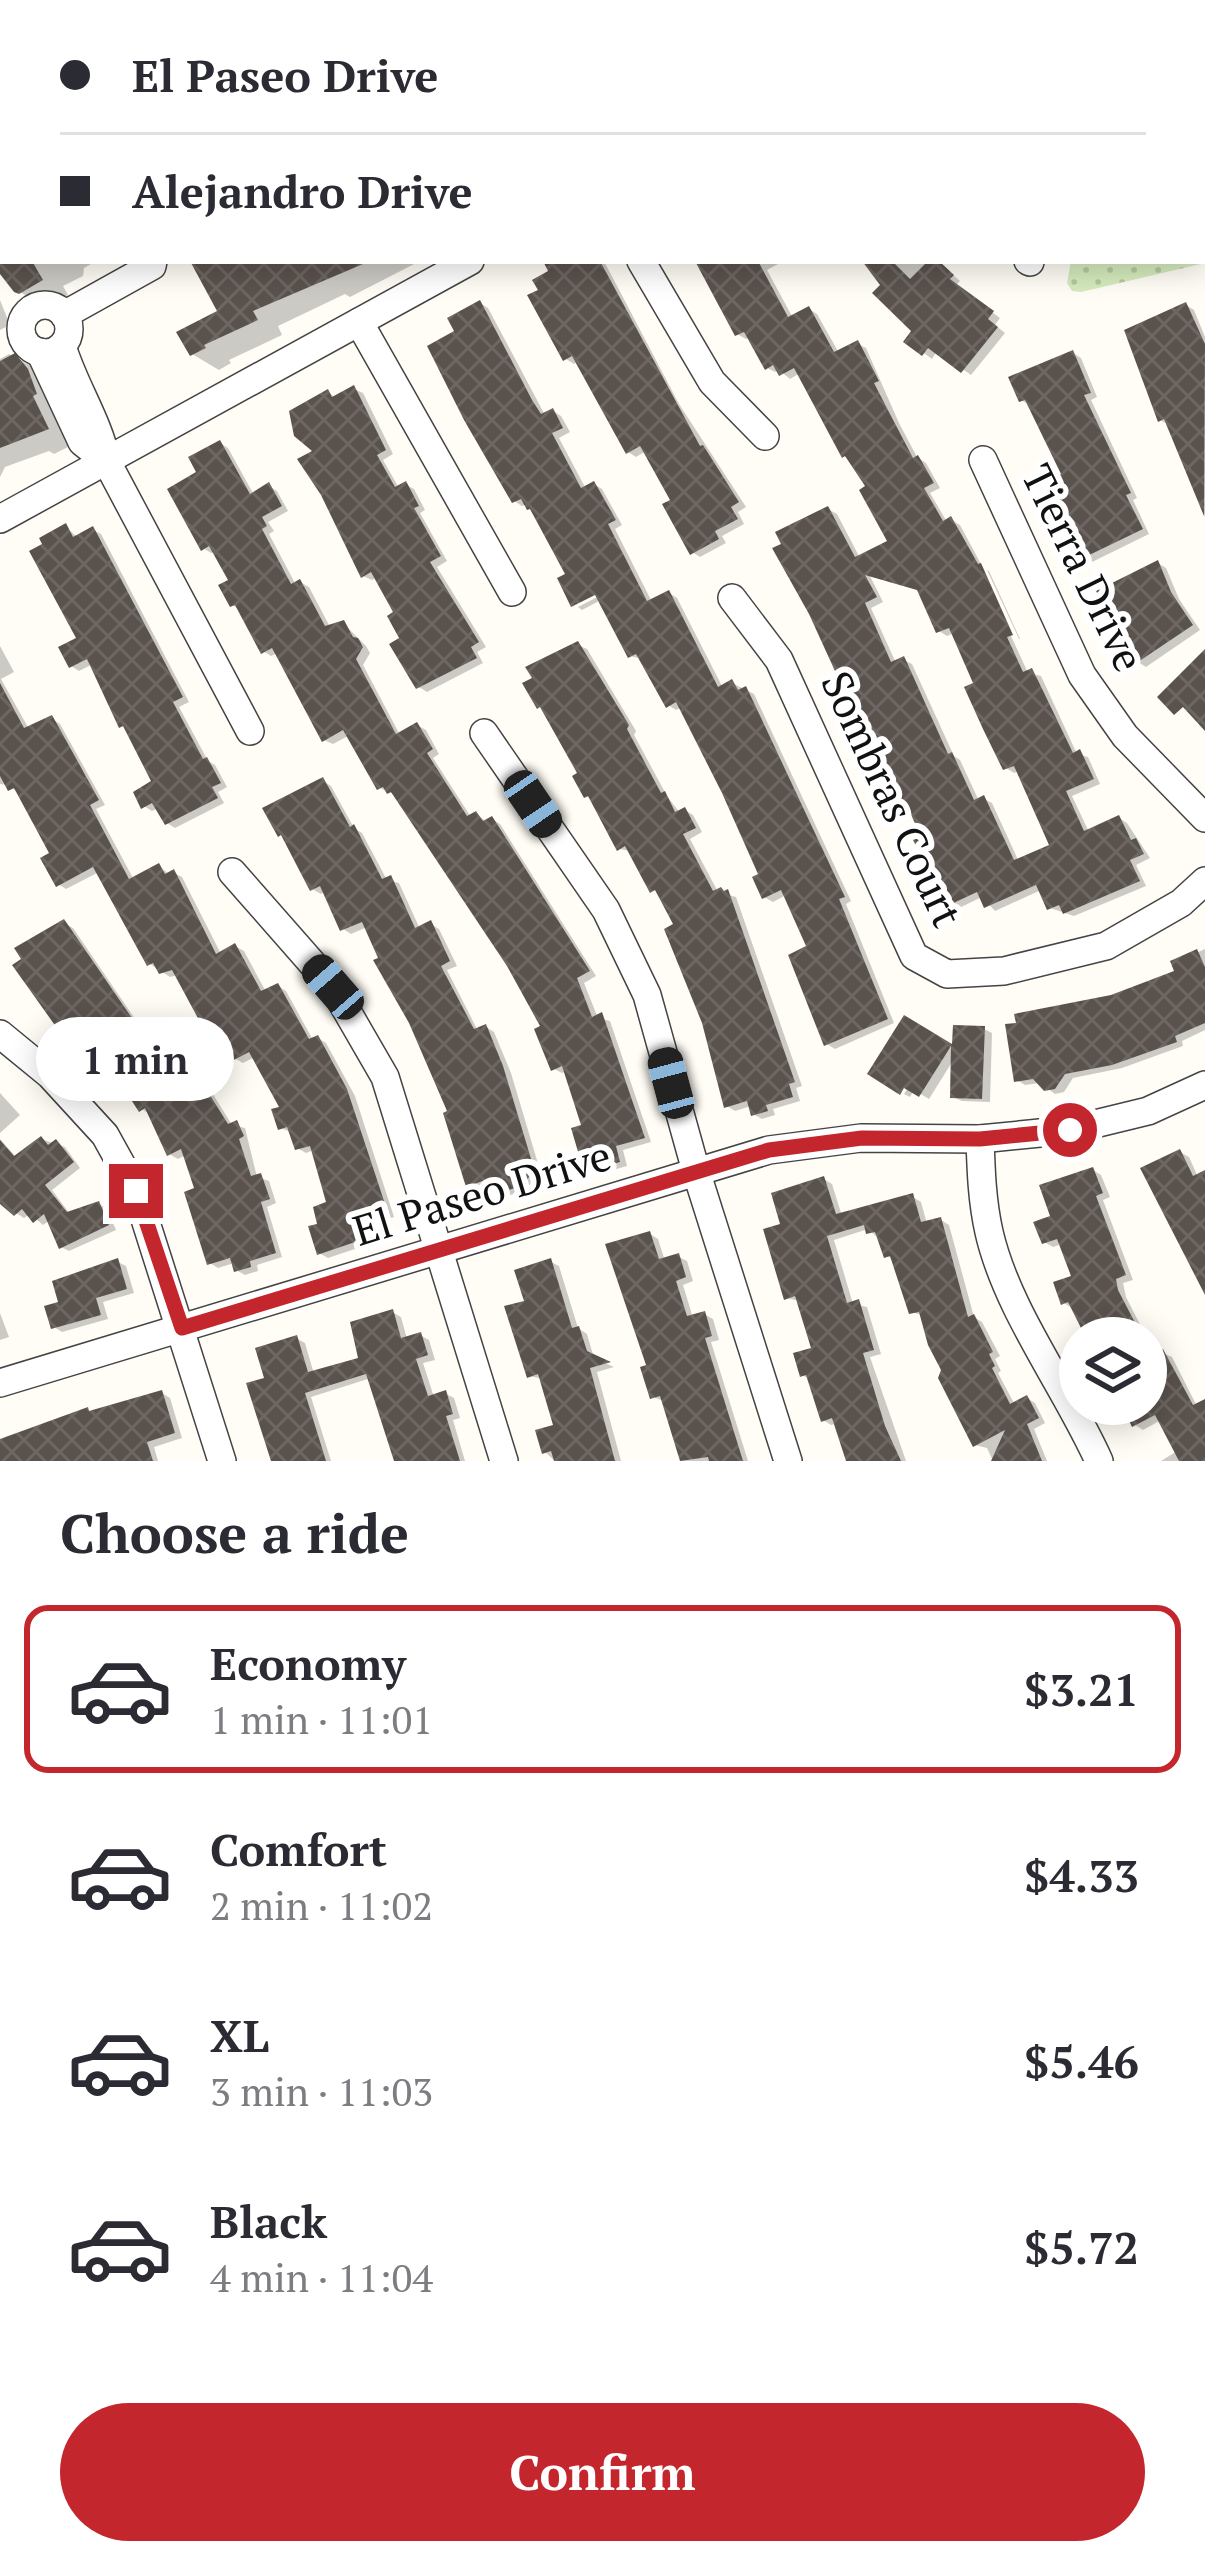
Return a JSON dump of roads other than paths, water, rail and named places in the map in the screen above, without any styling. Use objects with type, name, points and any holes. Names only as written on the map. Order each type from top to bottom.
[{"type":"street","points":[[64,314],[152,264]]},
{"type":"street","points":[[0,519],[465,264]]},
{"type":"street","points":[[643,264],[712,382],[765,436]]},
{"type":"street","points":[[51,349],[69,329],[64,314],[52,306],[36,306],[10,332],[28,346],[51,349],[76,386],[101,431],[107,462],[250,731]]},
{"type":"street","points":[[359,322],[512,592]]},
{"type":"street","name":"Tierra Drive","points":[[983,460],[1082,675],[1125,736],[1205,818]]},
{"type":"street","name":"Sombras Court","points":[[732,598],[779,660],[914,956],[947,974],[985,972],[1106,946],[1181,903],[1205,881]]},
{"type":"street","points":[[484,733],[606,910],[647,995],[696,1171],[788,1461]]},
{"type":"street","points":[[232,872],[333,987],[386,1077],[504,1461]]},
{"type":"street","points":[[0,1034],[50,1076],[105,1135],[136,1191],[222,1461]]},
{"type":"street","name":"El Paseo Drive","points":[[0,1383],[696,1171],[807,1143],[862,1138],[980,1139],[1070,1130],[1148,1111],[1205,1085]]},
{"type":"street","points":[[980,1139],[986,1212],[1004,1275],[1099,1461]]}]
